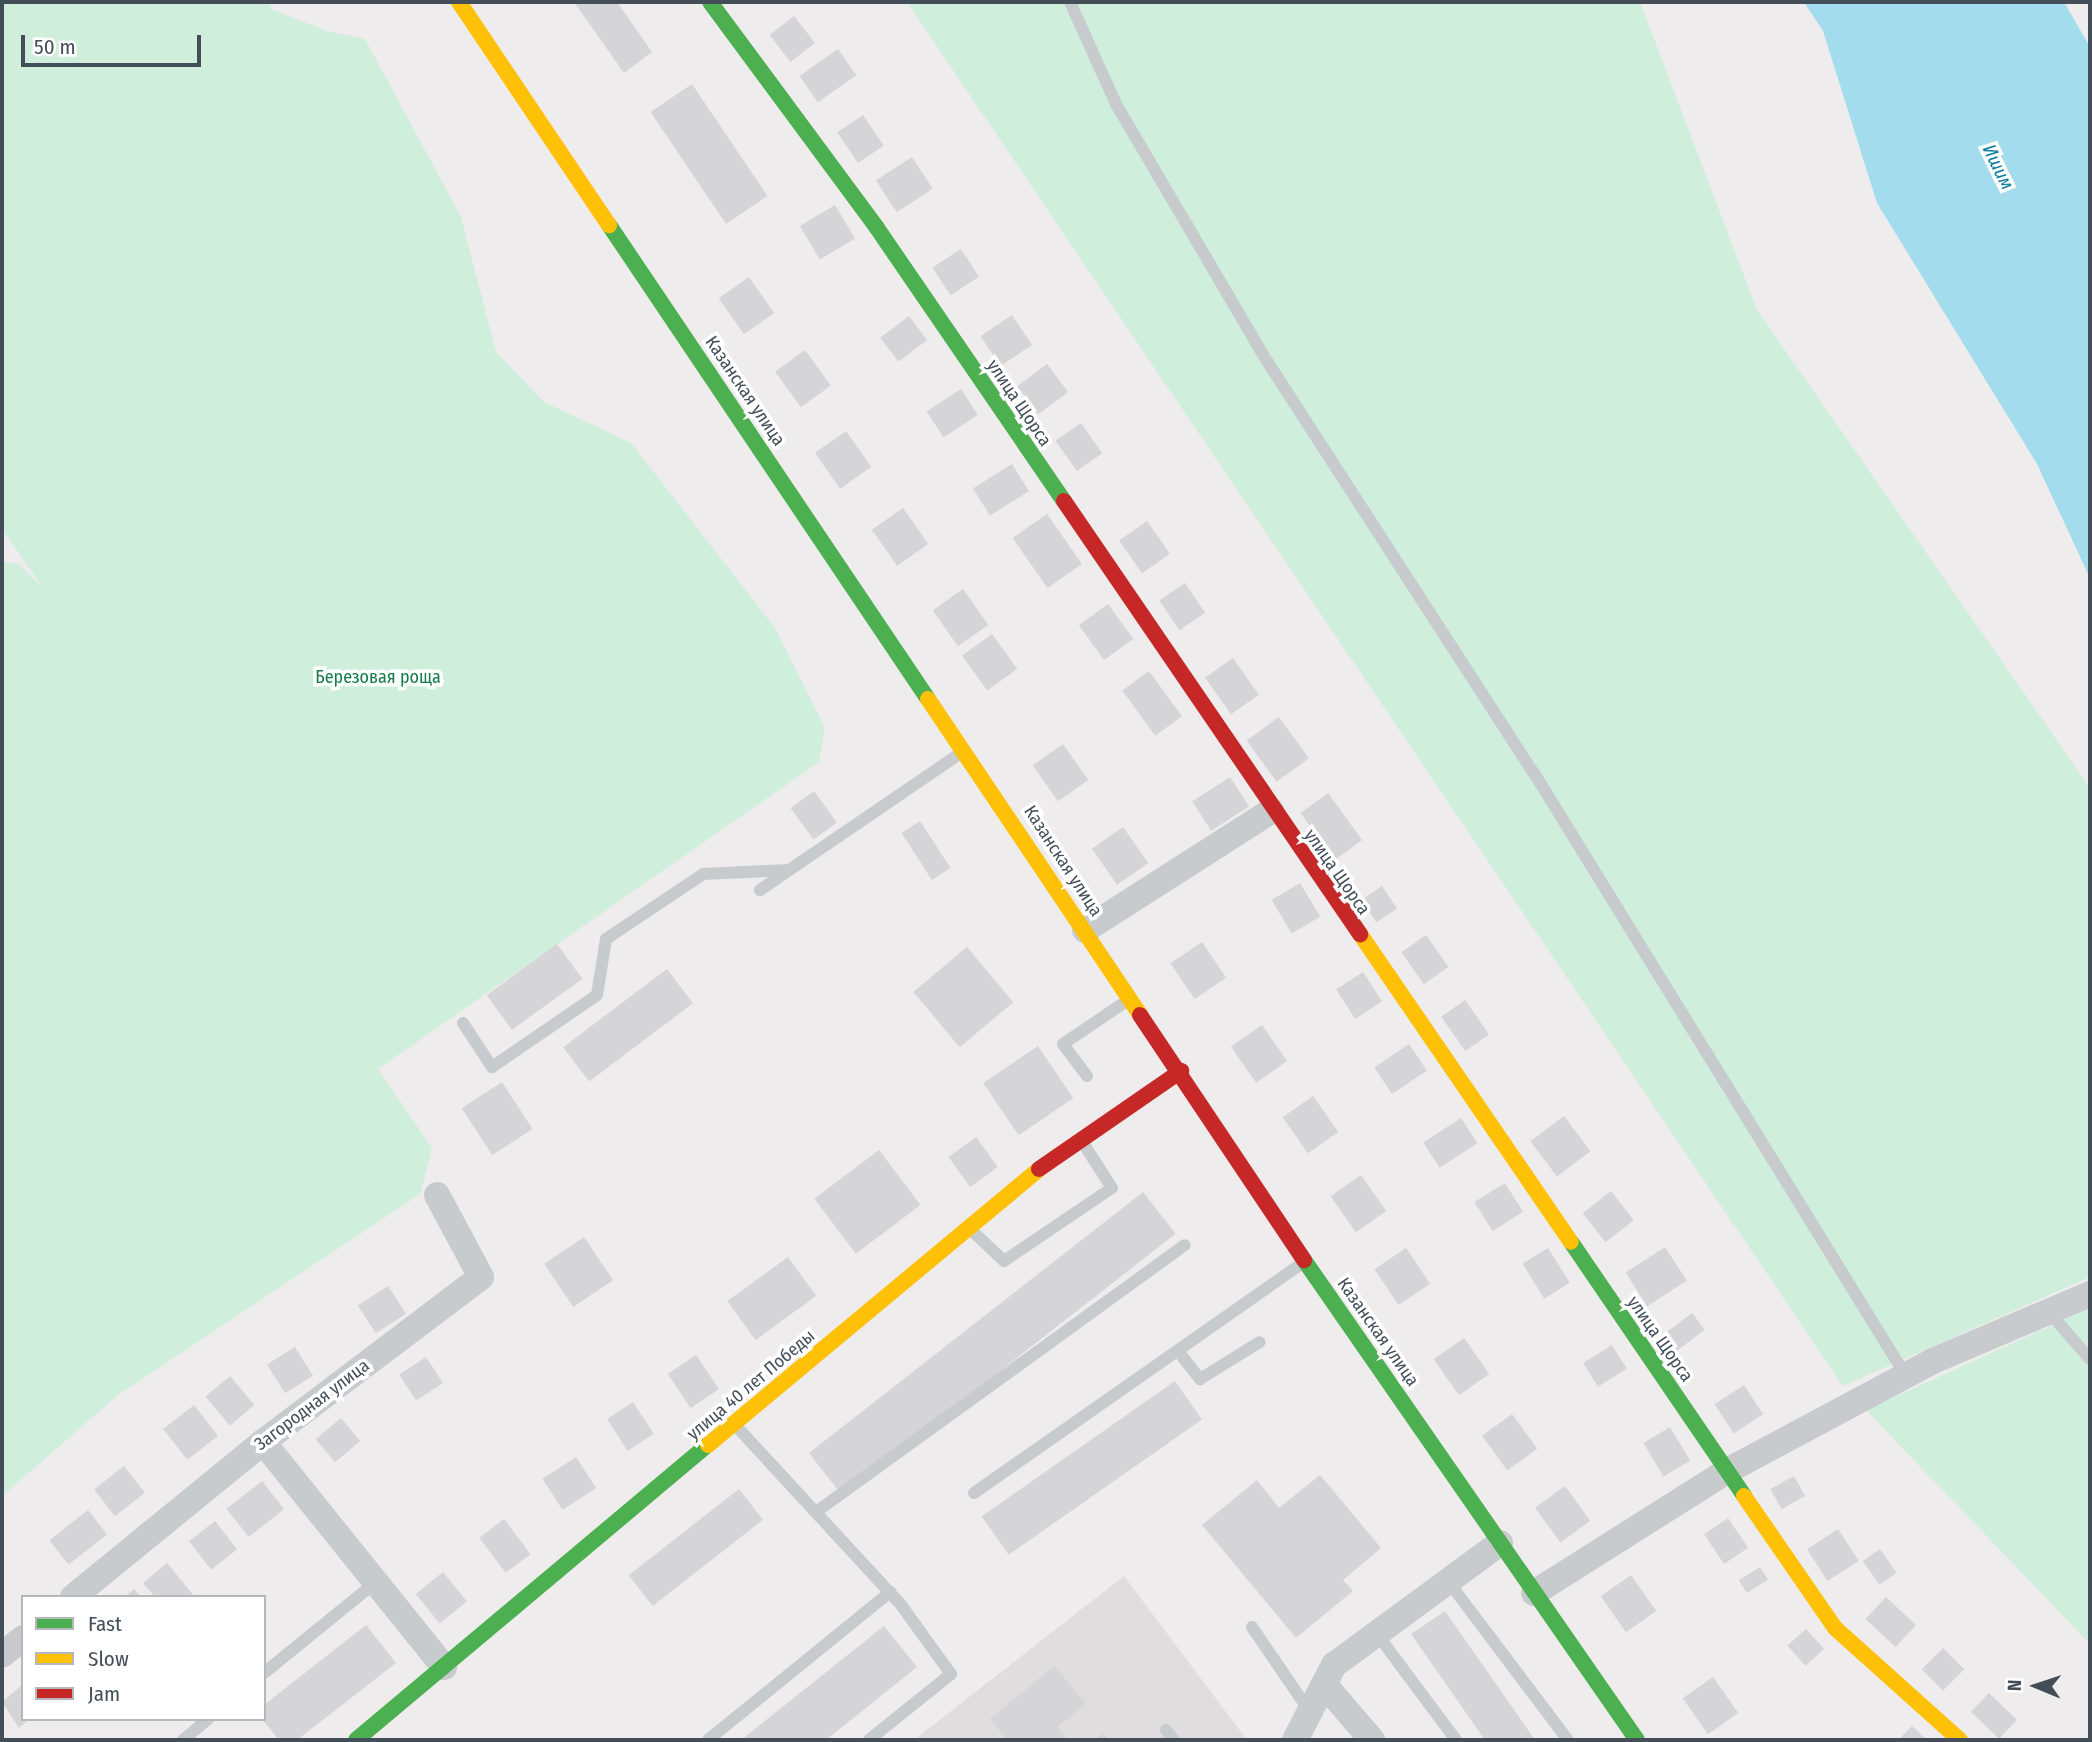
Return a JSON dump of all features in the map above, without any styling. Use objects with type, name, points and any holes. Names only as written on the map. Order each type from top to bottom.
[{"type":"street","name":"Казанская улица","points":[[459,2],[1181,1071],[1305,1261],[1637,1740]]},
{"type":"street","name":"улица Щорса","points":[[710,2],[877,228],[1271,811],[1835,1628],[1960,1740]]},
{"type":"street","points":[[1084,930],[1271,811]]},
{"type":"street","name":"улица 40 лет Победы","points":[[356,1740],[969,1227],[1081,1140],[1181,1071]]},
{"type":"street","name":"Загородная улица","points":[[75,1595],[262,1442],[481,1277],[437,1195]]},
{"type":"street","points":[[1534,1593],[1727,1471],[1906,1376],[2090,1294]]},
{"type":"street","points":[[262,1442],[444,1667]]},
{"type":"street","points":[[1295,1740],[1334,1665],[1500,1544]]},
{"type":"street","points":[[2,1655],[21,1640]]},
{"type":"street","points":[[1324,1684],[1372,1740]]},
{"type":"lane","points":[[1070,2],[1116,104],[1267,360],[1534,773],[1906,1376]]},
{"type":"lane","points":[[760,890],[964,751]]},
{"type":"lane","points":[[463,1023],[492,1067],[597,995],[606,939],[703,874],[788,870]]},
{"type":"lane","points":[[1087,1076],[1063,1044],[1131,998]]},
{"type":"lane","points":[[969,1227],[1004,1261],[1112,1188],[1081,1140]]},
{"type":"lane","points":[[816,1512],[1185,1245]]},
{"type":"lane","points":[[974,1493],[1305,1261]]},
{"type":"lane","points":[[2049,1312],[2090,1359]]},
{"type":"lane","points":[[1178,1351],[1200,1379],[1260,1342]]},
{"type":"lane","points":[[734,1424],[890,1592],[951,1674],[869,1740]]},
{"type":"lane","points":[[1448,1581],[1568,1740]]},
{"type":"lane","points":[[266,1671],[366,1590]]},
{"type":"lane","points":[[708,1740],[890,1592]]},
{"type":"lane","points":[[1252,1628],[1310,1712]]},
{"type":"lane","points":[[1377,1634],[1456,1740]]},
{"type":"lane","points":[[183,1740],[206,1721]]},
{"type":"shaded area","points":[[1124,1576],[1247,1740],[914,1740]]},
{"type":"green space","name":"Березовая роща","points":[[2,2],[268,2],[273,10],[327,31],[365,39],[461,217],[496,352],[544,402],[631,443],[775,628],[825,728],[819,762],[378,1069],[432,1148],[420,1194],[118,1395],[2,1496],[2,562],[19,564],[44,589],[2,529]]},
{"type":"green space","points":[[907,2],[1640,2],[1757,310],[2090,788],[2090,1277],[1843,1386]]},
{"type":"green space","points":[[2090,1308],[2090,1644],[1866,1410]]},
{"type":"water","name":"Ишим","points":[[1804,2],[2064,2],[2090,47],[2090,578],[2037,464],[1877,203],[1823,31]]},
{"type":"building","points":[[574,2],[617,2],[652,52],[624,73]]},
{"type":"building","points":[[794,16],[815,43],[791,62],[770,35]]},
{"type":"building","points":[[838,49],[856,75],[818,102],[799,76]]},
{"type":"building","points":[[692,84],[767,196],[726,224],[651,112]]},
{"type":"building","points":[[863,115],[884,146],[858,163],[837,132]]},
{"type":"building","points":[[912,157],[933,189],[897,212],[876,180]]},
{"type":"building","points":[[835,205],[855,238],[820,260],[800,226]]},
{"type":"building","points":[[961,249],[979,277],[950,295],[932,268]]},
{"type":"building","points":[[749,277],[774,313],[744,334],[719,298]]},
{"type":"building","points":[[1012,315],[1032,345],[1001,366],[980,336]]},
{"type":"building","points":[[909,316],[927,340],[898,362],[880,338]]},
{"type":"building","points":[[805,350],[831,386],[801,407],[775,372]]},
{"type":"building","points":[[1047,364],[1068,392],[1039,414],[1017,386]]},
{"type":"building","points":[[961,389],[978,415],[943,437],[927,411]]},
{"type":"building","points":[[1081,423],[1102,453],[1077,471],[1056,441]]},
{"type":"building","points":[[846,431],[871,467],[840,489],[815,453]]},
{"type":"building","points":[[1012,464],[1029,491],[990,516],[973,488]]},
{"type":"building","points":[[903,508],[928,544],[897,566],[872,530]]},
{"type":"building","points":[[1047,514],[1082,564],[1048,588],[1013,538]]},
{"type":"building","points":[[1147,521],[1170,554],[1142,573],[1119,541]]},
{"type":"building","points":[[1185,583],[1205,613],[1179,630],[1159,600]]},
{"type":"building","points":[[963,589],[988,625],[958,646],[933,610]]},
{"type":"building","points":[[1108,604],[1133,639],[1104,660],[1079,625]]},
{"type":"building","points":[[992,634],[1017,669],[987,691],[962,656]]},
{"type":"building","points":[[1233,658],[1259,695],[1231,714],[1205,678]]},
{"type":"building","points":[[1149,671],[1182,716],[1155,736],[1122,690]]},
{"type":"building","points":[[1279,717],[1309,758],[1277,782],[1247,741]]},
{"type":"building","points":[[1063,744],[1088,780],[1058,801],[1033,765]]},
{"type":"building","points":[[1230,777],[1249,806],[1211,831],[1192,802]]},
{"type":"building","points":[[814,791],[837,823],[813,840],[791,808]]},
{"type":"building","points":[[1328,793],[1362,840],[1335,860],[1300,813]]},
{"type":"building","points":[[920,821],[950,868],[932,880],[902,833]]},
{"type":"building","points":[[1123,827],[1148,863],[1117,885],[1092,849]]},
{"type":"building","points":[[1300,883],[1320,916],[1292,933],[1272,900]]},
{"type":"building","points":[[1382,886],[1397,908],[1376,922],[1361,900]]},
{"type":"building","points":[[1426,935],[1448,967],[1424,984],[1401,952]]},
{"type":"building","points":[[1202,942],[1226,978],[1195,999],[1170,963]]},
{"type":"building","points":[[557,944],[582,979],[512,1030],[487,995]]},
{"type":"building","points":[[967,947],[1013,1002],[960,1047],[913,992]]},
{"type":"building","points":[[667,969],[693,1003],[589,1082],[563,1047]]},
{"type":"building","points":[[1363,972],[1382,1001],[1355,1019],[1336,989]]},
{"type":"building","points":[[1465,1000],[1489,1034],[1465,1051],[1441,1017]]},
{"type":"building","points":[[1262,1025],[1287,1061],[1256,1083],[1231,1047]]},
{"type":"building","points":[[1409,1044],[1427,1071],[1392,1094],[1374,1067]]},
{"type":"building","points":[[1038,1046],[1073,1098],[1019,1135],[983,1083]]},
{"type":"building","points":[[502,1082],[532,1129],[492,1155],[462,1108]]},
{"type":"building","points":[[1313,1096],[1338,1132],[1308,1153],[1283,1117]]},
{"type":"building","points":[[1564,1116],[1590,1151],[1557,1176],[1530,1141]]},
{"type":"building","points":[[1461,1118],[1477,1143],[1440,1168],[1423,1143]]},
{"type":"building","points":[[976,1137],[998,1167],[970,1187],[948,1157]]},
{"type":"building","points":[[879,1150],[921,1205],[856,1254],[814,1199]]},
{"type":"building","points":[[1361,1175],[1386,1211],[1356,1232],[1331,1196]]},
{"type":"building","points":[[1505,1183],[1523,1212],[1492,1231],[1474,1202]]},
{"type":"building","points":[[1611,1191],[1634,1220],[1605,1242],[1583,1213]]},
{"type":"building","points":[[1143,1192],[1176,1234],[842,1495],[809,1453]]},
{"type":"building","points":[[584,1237],[613,1280],[573,1307],[544,1264]]},
{"type":"building","points":[[1665,1247],[1687,1281],[1647,1306],[1626,1273]]},
{"type":"building","points":[[1406,1248],[1430,1284],[1399,1305],[1374,1269]]},
{"type":"building","points":[[1548,1248],[1570,1283],[1544,1299],[1523,1264]]},
{"type":"building","points":[[788,1257],[816,1296],[756,1340],[727,1301]]},
{"type":"building","points":[[388,1286],[406,1314],[376,1333],[358,1306]]},
{"type":"building","points":[[1692,1313],[1705,1330],[1676,1351],[1663,1335]]},
{"type":"building","points":[[1464,1338],[1489,1374],[1459,1395],[1434,1359]]},
{"type":"building","points":[[1612,1345],[1627,1369],[1598,1387],[1583,1363]]},
{"type":"building","points":[[295,1347],[313,1376],[285,1393],[267,1364]]},
{"type":"building","points":[[696,1355],[719,1389],[691,1408],[668,1374]]},
{"type":"building","points":[[426,1357],[443,1383],[416,1400],[399,1374]]},
{"type":"building","points":[[230,1376],[254,1405],[230,1426],[205,1397]]},
{"type":"building","points":[[1175,1381],[1202,1420],[1009,1555],[982,1516]]},
{"type":"building","points":[[1744,1385],[1763,1414],[1734,1433],[1715,1404]]},
{"type":"building","points":[[633,1402],[654,1434],[628,1451],[607,1419]]},
{"type":"building","points":[[194,1405],[218,1436],[187,1460],[163,1429]]},
{"type":"building","points":[[1512,1414],[1537,1449],[1507,1471],[1482,1436]]},
{"type":"building","points":[[341,1418],[360,1441],[335,1462],[316,1439]]},
{"type":"building","points":[[1670,1427],[1690,1460],[1664,1476],[1643,1443]]},
{"type":"building","points":[[576,1457],[596,1488],[563,1510],[542,1479]]},
{"type":"building","points":[[124,1466],[145,1493],[115,1516],[94,1489]]},
{"type":"building","points":[[1320,1475],[1381,1548],[1343,1580],[1353,1591],[1296,1638],[1202,1525],[1257,1480],[1279,1508]]},
{"type":"building","points":[[1794,1476],[1805,1496],[1782,1509],[1770,1489]]},
{"type":"building","points":[[262,1481],[284,1509],[249,1537],[227,1509]]},
{"type":"building","points":[[1565,1486],[1590,1521],[1560,1543],[1535,1508]]},
{"type":"building","points":[[739,1489],[763,1520],[653,1606],[629,1575]]},
{"type":"building","points":[[88,1510],[107,1534],[68,1565],[49,1540]]},
{"type":"building","points":[[1728,1518],[1748,1548],[1724,1564],[1704,1534]]},
{"type":"building","points":[[504,1519],[530,1554],[506,1573],[479,1538]]},
{"type":"building","points":[[215,1521],[237,1549],[211,1570],[189,1541]]},
{"type":"building","points":[[1838,1529],[1859,1561],[1828,1581],[1807,1549]]},
{"type":"building","points":[[1880,1549],[1897,1573],[1879,1585],[1863,1561]]},
{"type":"building","points":[[167,1563],[193,1595],[153,1595],[143,1583]]},
{"type":"building","points":[[1760,1567],[1768,1580],[1747,1593],[1739,1580]]},
{"type":"building","points":[[443,1572],[467,1602],[440,1624],[416,1594]]},
{"type":"building","points":[[1631,1575],[1656,1611],[1626,1632],[1601,1596]]},
{"type":"building","points":[[134,1589],[139,1595],[127,1595]]},
{"type":"building","points":[[1886,1597],[1916,1625],[1896,1647],[1866,1619]]},
{"type":"building","points":[[1445,1611],[1535,1740],[1485,1740],[1411,1634]]},
{"type":"building","points":[[366,1625],[396,1663],[297,1740],[279,1740],[264,1721],[266,1721],[266,1703]]},
{"type":"building","points":[[884,1626],[917,1667],[826,1740],[741,1740]]},
{"type":"building","points":[[1806,1629],[1824,1649],[1805,1666],[1787,1646]]},
{"type":"building","points":[[1943,1648],[1964,1669],[1943,1690],[1922,1669]]},
{"type":"building","points":[[1054,1666],[1086,1704],[1057,1727],[1068,1740],[1008,1740],[990,1719]]},
{"type":"building","points":[[1713,1677],[1738,1713],[1708,1734],[1683,1698]]},
{"type":"building","points":[[21,1686],[21,1721],[27,1721],[19,1728],[2,1702]]},
{"type":"building","points":[[1989,1693],[2017,1720],[1999,1739],[1971,1712]]},
{"type":"building","points":[[1912,1726],[1927,1740],[1898,1740]]},
{"type":"building","points":[[1103,1733],[1109,1740],[1094,1740]]},
{"type":"traffic: fast","points":[[710,2],[877,228],[1064,501]]},
{"type":"traffic: fast","points":[[609,225],[928,699]]},
{"type":"traffic: fast","points":[[1571,1242],[1744,1496]]},
{"type":"traffic: fast","points":[[1304,1260],[1637,1740]]},
{"type":"traffic: fast","points":[[356,1740],[708,1445]]},
{"type":"traffic: slow","points":[[459,2],[609,225]]},
{"type":"traffic: slow","points":[[928,699],[1140,1015]]},
{"type":"traffic: slow","points":[[1360,934],[1571,1242]]},
{"type":"traffic: slow","points":[[708,1445],[1039,1169]]},
{"type":"traffic: slow","points":[[1744,1496],[1835,1628],[1960,1740]]},
{"type":"traffic: jam","points":[[1064,501],[1360,934]]},
{"type":"traffic: jam","points":[[1140,1015],[1304,1260]]},
{"type":"traffic: jam","points":[[1039,1169],[1181,1071]]}]
